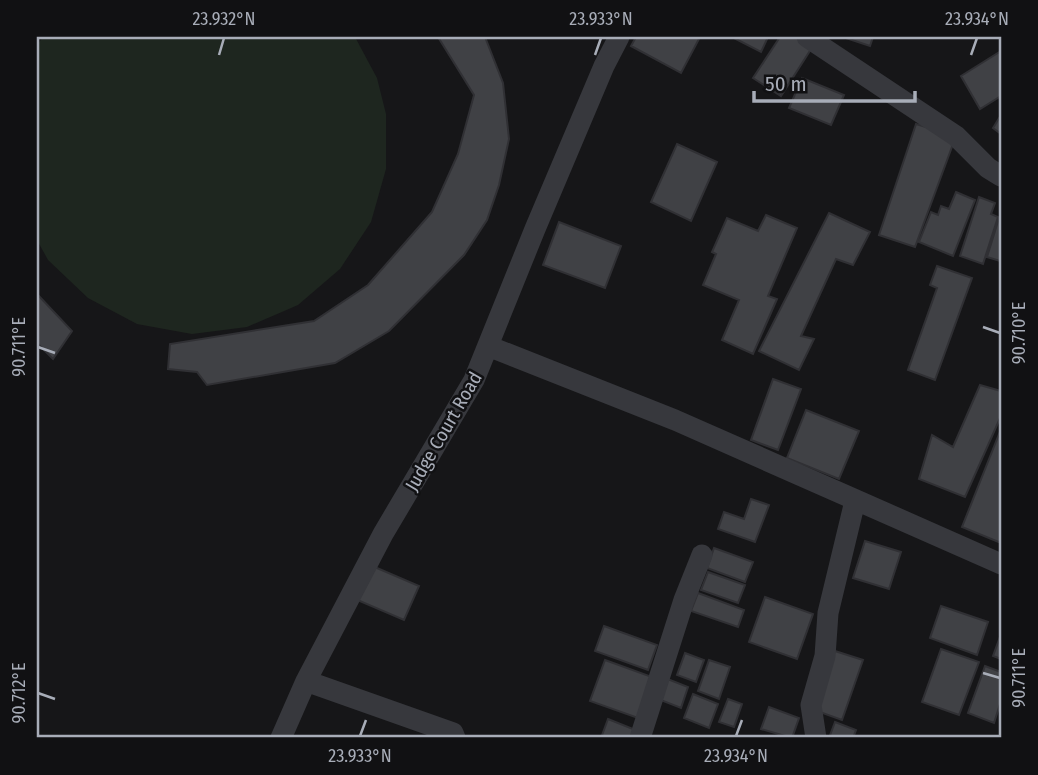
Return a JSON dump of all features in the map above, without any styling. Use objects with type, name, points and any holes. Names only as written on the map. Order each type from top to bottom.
[{"type":"street","name":"Judge Court Road","points":[[281,738],[306,681],[383,534],[474,380],[535,229],[618,37]]},
{"type":"street","points":[[807,37],[956,136],[988,168],[1001,176]]},
{"type":"street","points":[[488,346],[675,420],[1001,564]]},
{"type":"street","points":[[816,738],[811,705],[825,656],[828,613],[855,501]]},
{"type":"street","points":[[640,738],[684,600],[702,555]]},
{"type":"street","points":[[306,681],[453,733],[455,738]]},
{"type":"shaded area","points":[[43,37],[355,37],[377,78],[386,114],[386,169],[371,222],[340,269],[298,305],[247,327],[192,334],[137,324],[88,298],[48,260],[37,240],[37,45]]},
{"type":"building","points":[[438,37],[485,37],[503,83],[509,139],[499,185],[487,220],[464,255],[389,331],[335,363],[207,385],[197,372],[168,369],[170,344],[314,321],[368,285],[432,212],[458,154],[474,95]]},
{"type":"building","points":[[636,37],[700,37],[681,73],[631,46]]},
{"type":"building","points":[[732,37],[768,37],[761,52]]},
{"type":"building","points":[[780,37],[799,37],[813,46],[781,96],[753,78]]},
{"type":"building","points":[[843,37],[873,37],[870,46]]},
{"type":"building","points":[[1001,51],[1001,96],[980,109],[961,76]]},
{"type":"building","points":[[802,78],[844,95],[831,125],[789,108]]},
{"type":"building","points":[[1001,115],[1001,134],[993,128]]},
{"type":"building","points":[[916,124],[956,136],[915,247],[879,235]]},
{"type":"building","points":[[677,144],[717,162],[691,221],[651,202]]},
{"type":"building","points":[[956,192],[975,200],[953,256],[919,242],[931,212],[938,215],[941,206],[949,209]]},
{"type":"building","points":[[979,197],[995,203],[991,214],[998,217],[983,264],[960,256]]},
{"type":"building","points":[[829,213],[870,232],[853,265],[836,259],[801,336],[814,339],[799,370],[759,351]]},
{"type":"building","points":[[766,215],[797,228],[768,296],[777,299],[753,354],[722,340],[739,300],[703,285],[716,254],[712,252],[727,218],[758,231]]},
{"type":"building","points":[[999,218],[1001,219],[1000,261],[987,257]]},
{"type":"building","points":[[559,222],[621,246],[605,288],[543,265]]},
{"type":"building","points":[[937,266],[972,278],[935,380],[908,370],[937,288],[930,285]]},
{"type":"building","points":[[37,294],[72,331],[53,359],[37,343]]},
{"type":"building","points":[[773,379],[801,389],[778,450],[751,440]]},
{"type":"building","points":[[980,385],[1001,391],[1001,416],[965,497],[919,479],[932,435],[953,447]]},
{"type":"building","points":[[806,410],[859,431],[839,479],[787,458]]},
{"type":"building","points":[[1001,429],[1001,543],[962,527]]},
{"type":"building","points":[[751,499],[769,505],[755,542],[718,529],[724,512],[744,519]]},
{"type":"building","points":[[865,541],[901,552],[889,589],[853,578]]},
{"type":"building","points":[[714,548],[753,562],[745,582],[707,568]]},
{"type":"building","points":[[370,565],[419,586],[404,620],[355,599]]},
{"type":"building","points":[[708,572],[745,585],[738,603],[701,590]]},
{"type":"building","points":[[698,593],[744,610],[738,627],[691,611]]},
{"type":"building","points":[[765,597],[813,614],[797,659],[749,642]]},
{"type":"building","points":[[941,606],[988,622],[977,655],[930,638]]},
{"type":"building","points":[[604,626],[657,645],[648,670],[595,651]]},
{"type":"building","points":[[1001,637],[1001,659],[993,656]]},
{"type":"building","points":[[941,649],[979,662],[959,715],[922,702]]},
{"type":"building","points":[[835,651],[863,660],[842,720],[814,710]]},
{"type":"building","points":[[685,653],[704,660],[696,682],[677,675]]},
{"type":"building","points":[[605,660],[652,677],[638,718],[590,701]]},
{"type":"building","points":[[709,660],[730,667],[719,699],[698,691]]},
{"type":"building","points":[[985,666],[1001,672],[1001,701],[994,723],[968,713]]},
{"type":"building","points":[[665,678],[688,687],[681,708],[658,699]]},
{"type":"building","points":[[693,694],[718,704],[709,728],[684,718]]},
{"type":"building","points":[[728,699],[742,704],[734,727],[719,722]]},
{"type":"building","points":[[769,707],[799,718],[792,738],[761,729]]},
{"type":"building","points":[[608,719],[638,731],[635,738],[601,738]]},
{"type":"building","points":[[835,722],[856,730],[853,738],[829,738]]}]
